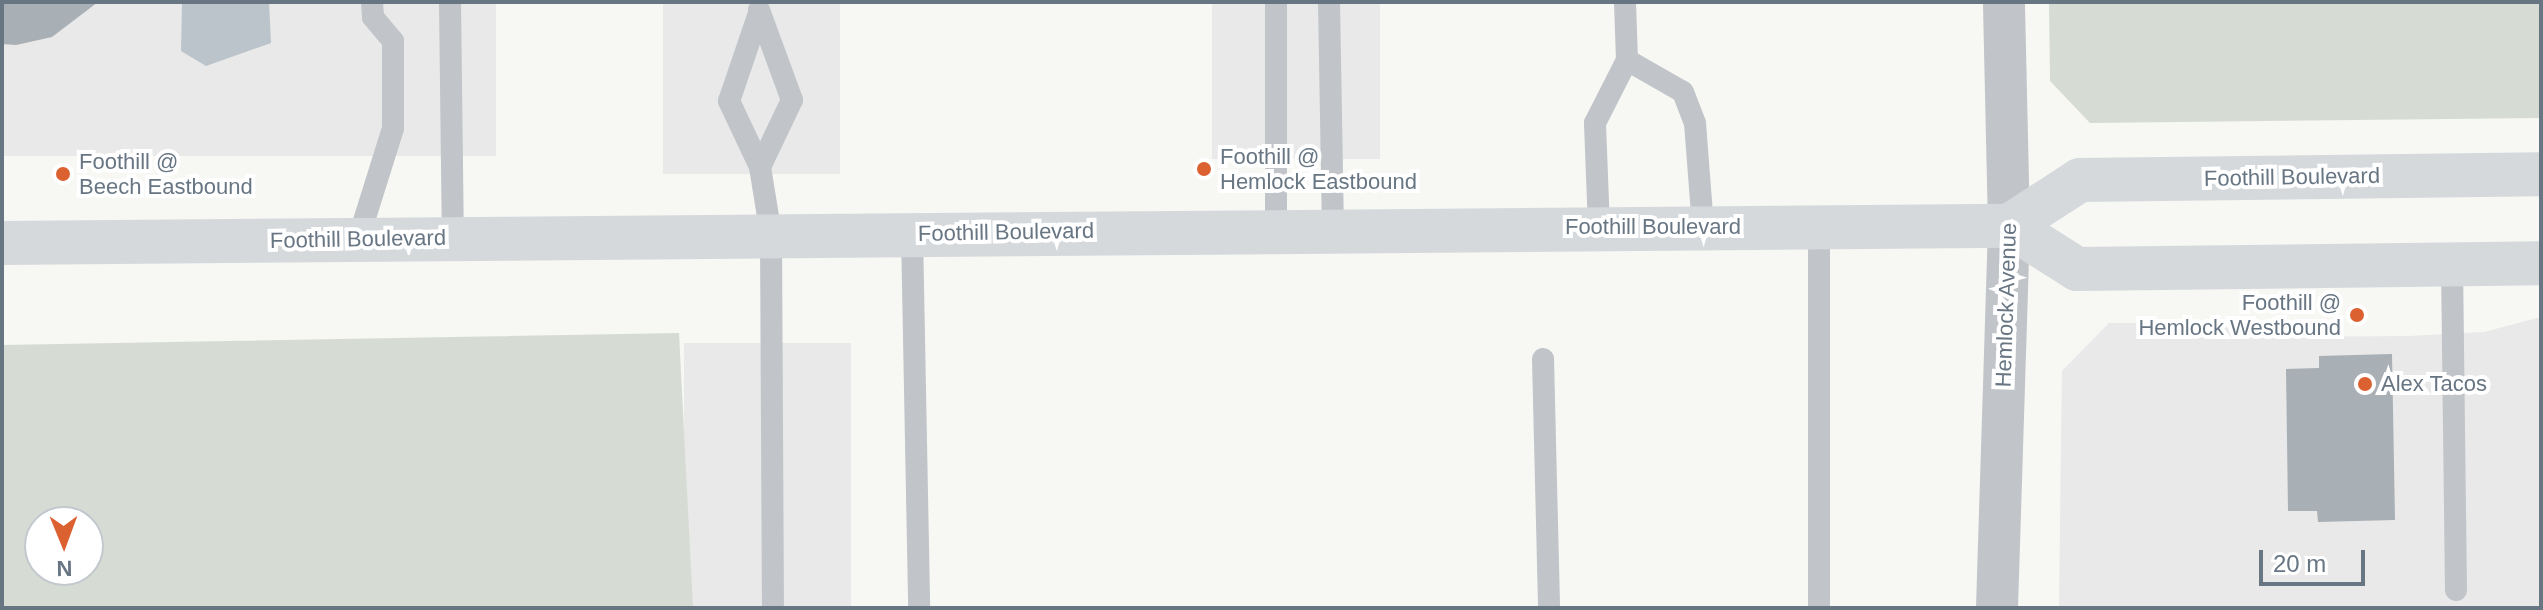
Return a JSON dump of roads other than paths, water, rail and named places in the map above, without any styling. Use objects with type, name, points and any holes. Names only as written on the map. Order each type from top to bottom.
[{"type":"main road","name":"Foothill Boulevard","points":[[2,243],[1333,227],[2009,226],[2080,180],[2541,174]]},
{"type":"main road","points":[[2009,226],[2077,269],[2541,263]]},
{"type":"street","name":"Hemlock Avenue","points":[[1997,608],[2009,226],[2004,2]]},
{"type":"lane","points":[[358,240],[393,128],[393,41],[373,17],[372,2]]},
{"type":"lane","points":[[450,2],[453,238]]},
{"type":"lane","points":[[1276,2],[1276,228]]},
{"type":"lane","points":[[1329,2],[1333,227]]},
{"type":"lane","points":[[1599,228],[1595,123],[1627,60],[1625,2]]},
{"type":"lane","points":[[758,8],[792,100],[760,167]]},
{"type":"lane","points":[[758,8],[729,101],[760,167],[771,235],[773,608]]},
{"type":"lane","points":[[1627,60],[1683,92],[1695,123],[1703,227]]},
{"type":"lane","points":[[1819,226],[1819,608]]},
{"type":"lane","points":[[912,233],[919,608]]},
{"type":"lane","points":[[2452,264],[2456,590]]},
{"type":"lane","points":[[1543,359],[1549,608]]},
{"type":"place","name":"Foothill @ Hemlock Eastbound","points":[[1204,169]]},
{"type":"place","name":"Foothill @ Beech Eastbound","points":[[63,174]]},
{"type":"place","name":"Foothill @ Hemlock Westbound","points":[[2357,315]]},
{"type":"place","name":"Alex Tacos","points":[[2365,384]]}]
